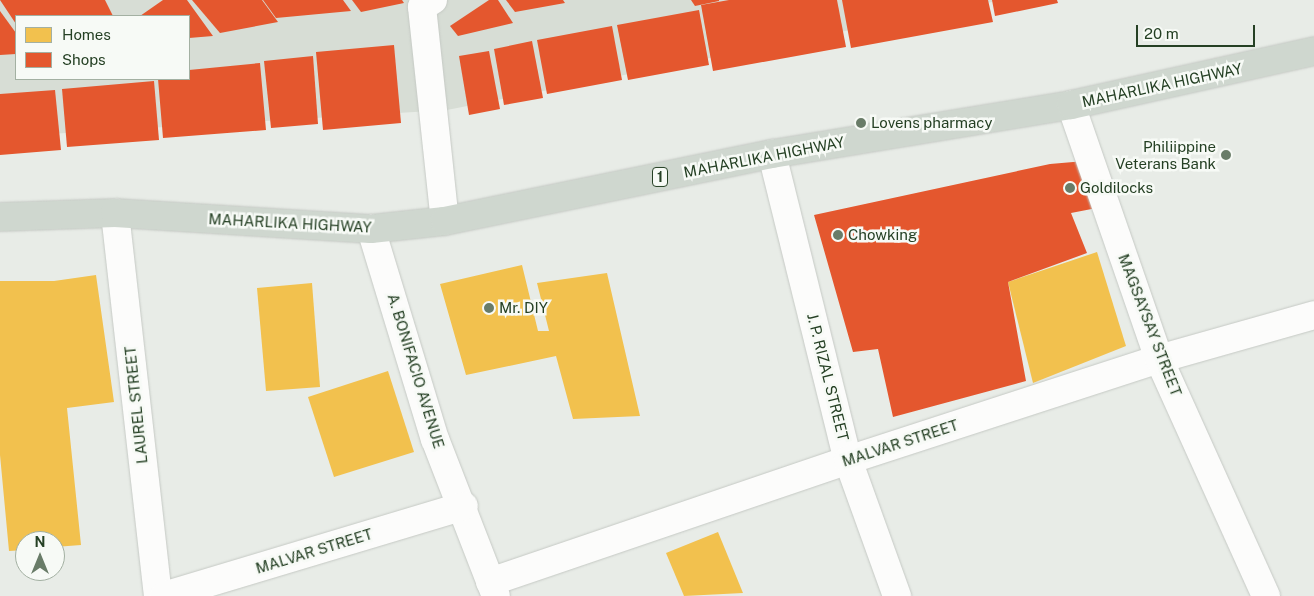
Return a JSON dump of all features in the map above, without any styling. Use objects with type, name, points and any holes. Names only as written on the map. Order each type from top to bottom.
[{"type":"main road","name":"MAHARLIKA HIGHWAY","points":[[0,217],[115,213],[371,229],[445,221],[772,154],[1071,105],[1314,51]]},
{"type":"street","points":[[433,0],[422,7],[445,221]]},
{"type":"street","name":"MAGSAYSAY STREET","points":[[1071,105],[1160,359],[1266,596]]},
{"type":"street","name":"J. P. RIZAL STREET","points":[[772,154],[848,460],[898,596]]},
{"type":"street","name":"LAUREL STREET","points":[[115,213],[158,596]]},
{"type":"street","name":"A. BONIFACIO AVENUE","points":[[371,229],[435,439],[464,506],[493,589]]},
{"type":"street","name":"MALVAR STREET","points":[[493,589],[848,460],[1160,359],[1314,315]]},
{"type":"street","name":"MALVAR STREET","points":[[164,596],[464,506]]},
{"type":"shaded area","points":[[0,0],[1002,0],[447,110],[0,137]]},
{"type":"building: Homes","points":[[1097,252],[1126,346],[1033,383],[1008,282]]},
{"type":"building: Homes","points":[[522,265],[538,331],[549,331],[537,283],[607,273],[640,416],[573,419],[556,356],[466,375],[440,284]]},
{"type":"building: Homes","points":[[96,275],[114,402],[67,408],[81,545],[65,546],[65,531],[15,531],[15,551],[9,551],[0,455],[0,281],[54,281]]},
{"type":"building: Homes","points":[[312,283],[320,387],[266,391],[257,288]]},
{"type":"building: Homes","points":[[388,371],[414,452],[334,477],[308,397]]},
{"type":"building: Homes","points":[[718,532],[743,593],[684,596],[666,553]]},
{"type":"building: Shops","points":[[0,0],[105,0],[112,15],[15,15],[15,22]]},
{"type":"building: Shops","points":[[163,0],[187,0],[213,36],[190,38],[190,15],[141,15]]},
{"type":"building: Shops","points":[[192,0],[262,0],[278,22],[220,33]]},
{"type":"building: Shops","points":[[263,0],[343,0],[351,11],[276,18]]},
{"type":"building: Shops","points":[[352,0],[402,0],[404,3],[361,12]]},
{"type":"building: Shops","points":[[489,0],[498,0],[513,23],[458,36],[450,26]]},
{"type":"building: Shops","points":[[506,0],[563,0],[565,3],[515,12]]},
{"type":"building: Shops","points":[[691,0],[719,0],[719,1],[695,6]]},
{"type":"building: Shops","points":[[729,0],[837,0],[846,47],[713,71],[701,5]]},
{"type":"building: Shops","points":[[842,0],[988,0],[993,22],[851,48]]},
{"type":"building: Shops","points":[[992,0],[1057,0],[1058,3],[995,16]]},
{"type":"building: Shops","points":[[699,10],[709,65],[628,80],[617,25]]},
{"type":"building: Shops","points":[[0,11],[15,32],[15,54],[0,55]]},
{"type":"building: Shops","points":[[612,26],[622,80],[547,94],[537,40]]},
{"type":"building: Shops","points":[[532,41],[543,98],[504,105],[494,49]]},
{"type":"building: Shops","points":[[394,45],[401,123],[323,130],[316,52]]},
{"type":"building: Shops","points":[[489,51],[500,109],[469,115],[459,56]]},
{"type":"building: Shops","points":[[313,56],[318,124],[271,128],[264,61]]},
{"type":"building: Shops","points":[[260,63],[266,130],[163,138],[158,80],[190,80],[190,70]]},
{"type":"building: Shops","points":[[154,81],[159,140],[67,147],[62,89]]},
{"type":"building: Shops","points":[[55,90],[61,150],[0,155],[0,94]]},
{"type":"building: Shops","points":[[1085,161],[1107,206],[1071,213],[1087,253],[1008,282],[1026,381],[893,417],[878,349],[853,352],[814,215],[1050,164]]},
{"type":"place","name":"Lovens pharmacy","points":[[861,123]]},
{"type":"place","name":"Philiippine Veterans Bank","points":[[1226,155]]},
{"type":"place","name":"Goldilocks","points":[[1070,188]]},
{"type":"place","name":"Chowking","points":[[838,235]]},
{"type":"place","name":"Mr. DIY","points":[[489,308]]}]
